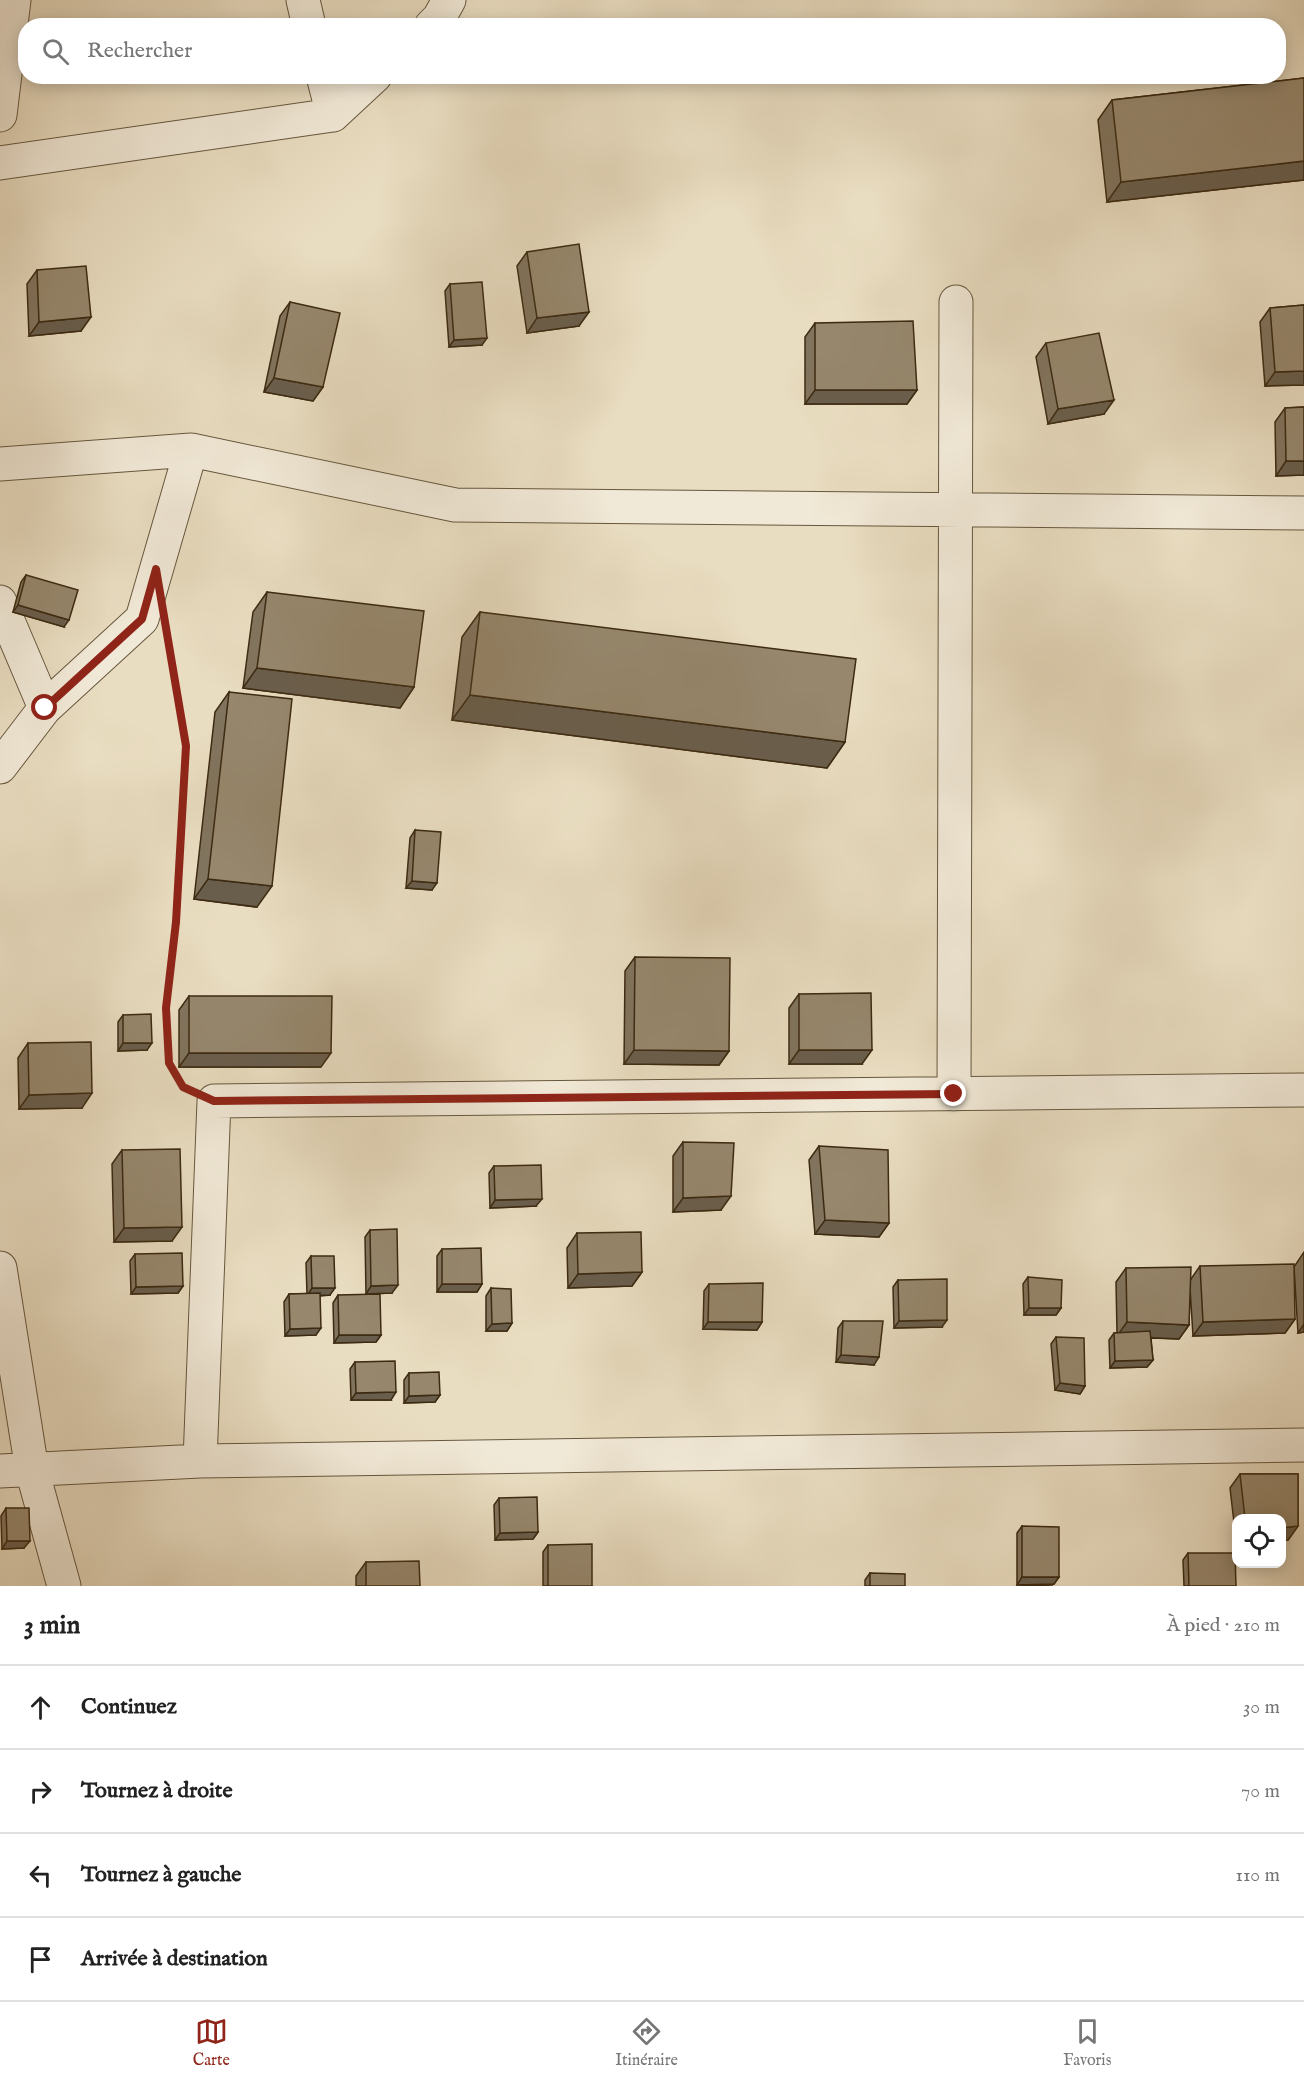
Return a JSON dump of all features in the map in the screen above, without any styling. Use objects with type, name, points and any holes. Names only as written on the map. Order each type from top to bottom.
[{"type":"street","points":[[0,115],[14,0]]},
{"type":"street","points":[[303,0],[307,18]]},
{"type":"street","points":[[439,18],[449,0]]},
{"type":"street","points":[[325,84],[333,115]]},
{"type":"street","points":[[0,163],[333,115],[366,84]]},
{"type":"street","points":[[954,1094],[956,302]]},
{"type":"street","points":[[0,767],[45,708],[142,619],[192,450]]},
{"type":"street","points":[[0,464],[192,450],[455,505],[1304,513]]},
{"type":"street","points":[[0,602],[45,708]]},
{"type":"street","points":[[200,1461],[214,1101],[1304,1090]]},
{"type":"street","points":[[0,1268],[32,1470],[63,1586]]},
{"type":"street","points":[[0,1471],[200,1461],[1304,1445]]},
{"type":"path","points":[[168,640],[186,746],[176,922],[166,1008],[169,1063],[183,1087],[214,1101]]},
{"type":"building","points":[[1304,78],[1304,161],[1121,182],[1112,100],[1252,84],[1286,84],[1286,80]]},
{"type":"building","points":[[579,244],[589,312],[537,318],[527,252]]},
{"type":"building","points":[[86,266],[91,317],[39,322],[37,270]]},
{"type":"building","points":[[482,282],[487,338],[454,340],[450,284]]},
{"type":"building","points":[[290,302],[340,313],[323,387],[274,378]]},
{"type":"building","points":[[1304,305],[1304,371],[1275,372],[1270,308]]},
{"type":"building","points":[[913,321],[917,390],[815,390],[815,323]]},
{"type":"building","points":[[1099,333],[1114,400],[1058,409],[1046,343]]},
{"type":"building","points":[[1304,407],[1304,461],[1286,461],[1285,408]]},
{"type":"building","points":[[26,575],[78,590],[69,620],[18,605]]},
{"type":"building","points":[[267,592],[424,611],[414,687],[257,668]]},
{"type":"building","points":[[480,612],[856,659],[845,742],[470,695]]},
{"type":"building","points":[[229,692],[292,699],[272,886],[208,879]]},
{"type":"building","points":[[415,830],[441,832],[437,883],[412,881]]},
{"type":"building","points":[[635,957],[730,958],[729,1051],[634,1050]]},
{"type":"building","points":[[871,993],[872,1050],[799,1050],[799,994]]},
{"type":"building","points":[[189,996],[332,996],[331,1053],[189,1053]]},
{"type":"building","points":[[151,1014],[152,1043],[123,1043],[123,1015]]},
{"type":"building","points":[[91,1042],[92,1093],[29,1095],[28,1043]]},
{"type":"building","points":[[683,1142],[734,1143],[731,1196],[683,1198]]},
{"type":"building","points":[[819,1146],[888,1150],[889,1223],[825,1220]]},
{"type":"building","points":[[180,1149],[182,1227],[124,1228],[122,1150]]},
{"type":"building","points":[[541,1165],[542,1199],[495,1200],[494,1166]]},
{"type":"building","points":[[397,1229],[398,1285],[371,1286],[370,1230]]},
{"type":"building","points":[[641,1232],[642,1272],[578,1274],[577,1233]]},
{"type":"building","points":[[481,1248],[482,1284],[442,1284],[442,1249]]},
{"type":"building","points":[[182,1253],[183,1286],[136,1287],[135,1254]]},
{"type":"building","points":[[311,1256],[334,1256],[335,1288],[312,1288]]},
{"type":"building","points":[[1294,1264],[1295,1319],[1203,1322],[1200,1266]]},
{"type":"building","points":[[1191,1267],[1189,1325],[1127,1322],[1126,1268]]},
{"type":"building","points":[[1028,1277],[1062,1280],[1061,1308],[1029,1308]]},
{"type":"building","points":[[947,1279],[947,1320],[899,1321],[898,1280]]},
{"type":"building","points":[[763,1283],[762,1322],[708,1322],[709,1284]]},
{"type":"building","points":[[491,1288],[511,1289],[512,1323],[492,1324]]},
{"type":"building","points":[[320,1293],[321,1328],[290,1329],[289,1294]]},
{"type":"building","points":[[380,1294],[381,1335],[339,1335],[338,1295]]},
{"type":"building","points":[[843,1321],[883,1321],[879,1357],[841,1355]]},
{"type":"building","points":[[1150,1331],[1153,1360],[1115,1361],[1114,1333]]},
{"type":"building","points":[[1056,1337],[1084,1338],[1085,1386],[1060,1383]]},
{"type":"building","points":[[395,1361],[396,1392],[356,1393],[355,1362]]},
{"type":"building","points":[[439,1372],[440,1395],[409,1396],[409,1373]]},
{"type":"building","points":[[1240,1474],[1298,1474],[1298,1526],[1286,1527],[1286,1514],[1245,1514]]},
{"type":"building","points":[[537,1497],[538,1532],[500,1533],[499,1498]]},
{"type":"building","points":[[6,1508],[29,1508],[30,1541],[7,1541]]},
{"type":"building","points":[[1022,1526],[1059,1527],[1059,1577],[1022,1577]]},
{"type":"building","points":[[592,1544],[592,1586],[548,1586],[548,1545]]},
{"type":"building","points":[[1188,1553],[1232,1553],[1232,1568],[1235,1568],[1236,1586],[1189,1586]]},
{"type":"building","points":[[419,1561],[420,1586],[366,1586],[366,1562]]},
{"type":"building","points":[[870,1573],[905,1574],[905,1586],[870,1586]]},
{"type":"route","points":[[45,708],[142,619],[156,569],[186,746],[176,922],[166,1008],[169,1063],[183,1087],[214,1101],[954,1094]]}]
